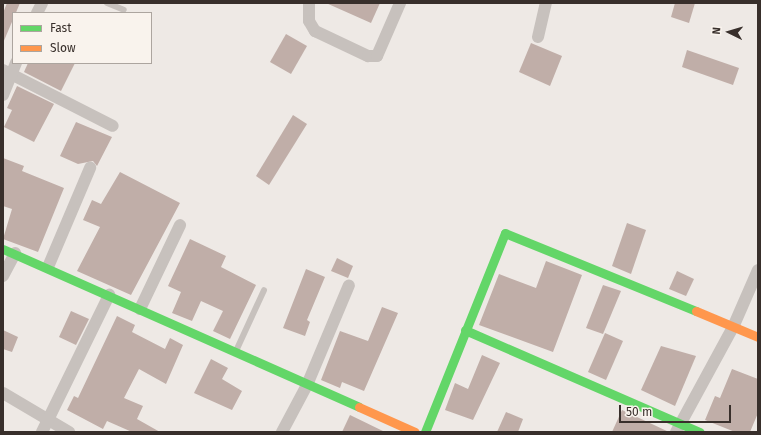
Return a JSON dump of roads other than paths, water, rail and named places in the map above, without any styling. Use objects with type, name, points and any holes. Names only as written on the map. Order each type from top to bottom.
[{"type":"street","points":[[38,12],[42,3]]},
{"type":"street","points":[[310,3],[310,21],[315,31],[372,56],[381,51],[400,3]]},
{"type":"street","points":[[538,37],[546,3]]},
{"type":"street","points":[[3,95],[11,69],[113,126]]},
{"type":"street","points":[[48,267],[90,168]]},
{"type":"street","points":[[140,309],[180,225]]},
{"type":"street","points":[[425,432],[505,233],[734,325],[758,337]]},
{"type":"street","points":[[3,249],[48,267],[235,352],[307,385],[394,428],[415,432]]},
{"type":"street","points":[[3,276],[15,253]]},
{"type":"street","points":[[678,428],[734,325],[758,270]]},
{"type":"street","points":[[282,432],[307,385],[349,285]]},
{"type":"street","points":[[42,432],[109,295]]},
{"type":"street","points":[[465,330],[678,428],[700,432]]},
{"type":"street","points":[[3,393],[69,432]]},
{"type":"lane","points":[[107,3],[124,10]]},
{"type":"lane","points":[[235,352],[264,290]]}]
